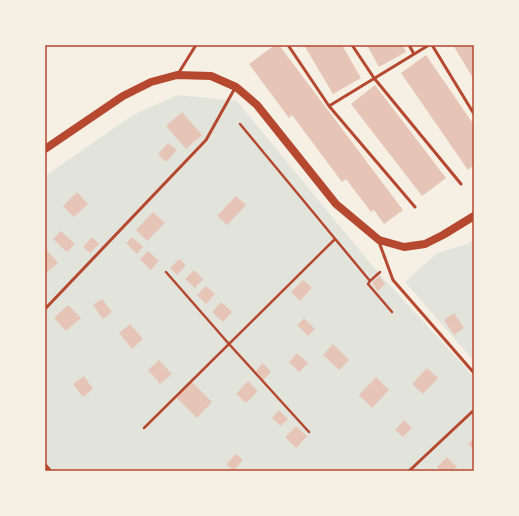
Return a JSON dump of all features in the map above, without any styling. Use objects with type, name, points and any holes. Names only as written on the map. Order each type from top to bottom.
[{"type":"main road","points":[[45,149],[123,96],[151,82],[177,76],[211,76],[236,86],[258,105],[336,204],[379,240],[404,247],[425,244],[474,216]]},
{"type":"street","points":[[45,465],[50,471]]},
{"type":"lane","points":[[177,76],[196,45]]},
{"type":"lane","points":[[288,45],[329,106],[415,208]]},
{"type":"lane","points":[[352,45],[374,78],[461,184]]},
{"type":"lane","points":[[409,45],[414,54]]},
{"type":"lane","points":[[329,106],[430,45],[474,114]]},
{"type":"lane","points":[[45,309],[206,140],[236,86]]},
{"type":"lane","points":[[379,240],[393,280],[474,373]]},
{"type":"lane","points":[[409,471],[474,410]]},
{"type":"path","points":[[240,124],[370,281]]},
{"type":"path","points":[[144,428],[335,239]]},
{"type":"path","points":[[384,269],[368,284],[392,312]]},
{"type":"path","points":[[166,272],[228,344],[309,432]]},
{"type":"shaded area","points":[[178,95],[237,101],[375,269],[474,377],[474,471],[45,471],[45,176],[133,115]]},
{"type":"shaded area","points":[[474,239],[474,361],[405,282],[437,253],[467,244]]},
{"type":"building","points":[[275,45],[279,45],[403,210],[384,224],[374,210],[371,212],[346,179],[342,182],[292,115],[289,118],[249,64]]},
{"type":"building","points":[[304,45],[342,45],[361,78],[333,94]]},
{"type":"building","points":[[367,45],[402,45],[406,52],[379,67]]},
{"type":"building","points":[[453,45],[474,45],[474,80]]},
{"type":"building","points":[[426,55],[474,125],[474,165],[468,170],[401,73]]},
{"type":"building","points":[[375,85],[446,178],[422,196],[351,104]]},
{"type":"building","points":[[182,112],[202,135],[186,149],[166,126]]},
{"type":"building","points":[[168,143],[177,150],[166,162],[158,154]]},
{"type":"building","points":[[77,192],[88,204],[74,217],[63,206]]},
{"type":"building","points":[[236,196],[246,205],[227,225],[217,216]]},
{"type":"building","points":[[153,212],[165,223],[147,241],[136,230]]},
{"type":"building","points":[[61,231],[75,244],[67,252],[53,239]]},
{"type":"building","points":[[92,237],[99,244],[90,253],[83,247]]},
{"type":"building","points":[[132,237],[143,247],[137,254],[126,243]]},
{"type":"building","points":[[45,248],[58,263],[45,274]]},
{"type":"building","points":[[148,251],[159,261],[151,270],[140,259]]},
{"type":"building","points":[[179,259],[186,265],[177,275],[170,268]]},
{"type":"building","points":[[194,270],[203,279],[195,288],[185,279]]},
{"type":"building","points":[[379,276],[385,284],[378,291],[372,283]]},
{"type":"building","points":[[303,280],[312,288],[300,301],[291,292]]},
{"type":"building","points":[[206,286],[215,294],[206,304],[197,295]]},
{"type":"building","points":[[102,299],[112,312],[103,319],[93,305]]},
{"type":"building","points":[[221,302],[232,312],[223,322],[212,312]]},
{"type":"building","points":[[68,305],[81,318],[66,331],[54,318]]},
{"type":"building","points":[[454,313],[464,328],[454,335],[444,320]]},
{"type":"building","points":[[304,318],[315,329],[308,336],[297,325]]},
{"type":"building","points":[[130,324],[143,339],[132,349],[119,333]]},
{"type":"building","points":[[333,344],[349,360],[339,370],[323,355]]},
{"type":"building","points":[[297,353],[308,363],[299,372],[289,362]]},
{"type":"building","points":[[159,360],[172,374],[160,384],[148,370]]},
{"type":"building","points":[[263,363],[271,372],[263,380],[255,372]]},
{"type":"building","points":[[427,368],[438,378],[423,394],[412,384]]},
{"type":"building","points":[[84,376],[93,389],[83,397],[73,384]]},
{"type":"building","points":[[376,377],[389,390],[372,408],[359,395]]},
{"type":"building","points":[[191,381],[212,402],[197,418],[176,397]]},
{"type":"building","points":[[248,381],[258,391],[246,403],[236,394]]},
{"type":"building","points":[[279,410],[288,419],[281,426],[272,418]]},
{"type":"building","points":[[404,420],[412,428],[403,437],[395,430]]},
{"type":"building","points":[[296,426],[307,436],[296,448],[285,437]]},
{"type":"building","points":[[474,438],[474,450],[468,444]]},
{"type":"building","points":[[236,454],[243,460],[233,471],[226,464]]},
{"type":"building","points":[[447,457],[457,467],[452,471],[440,471],[437,467]]}]
